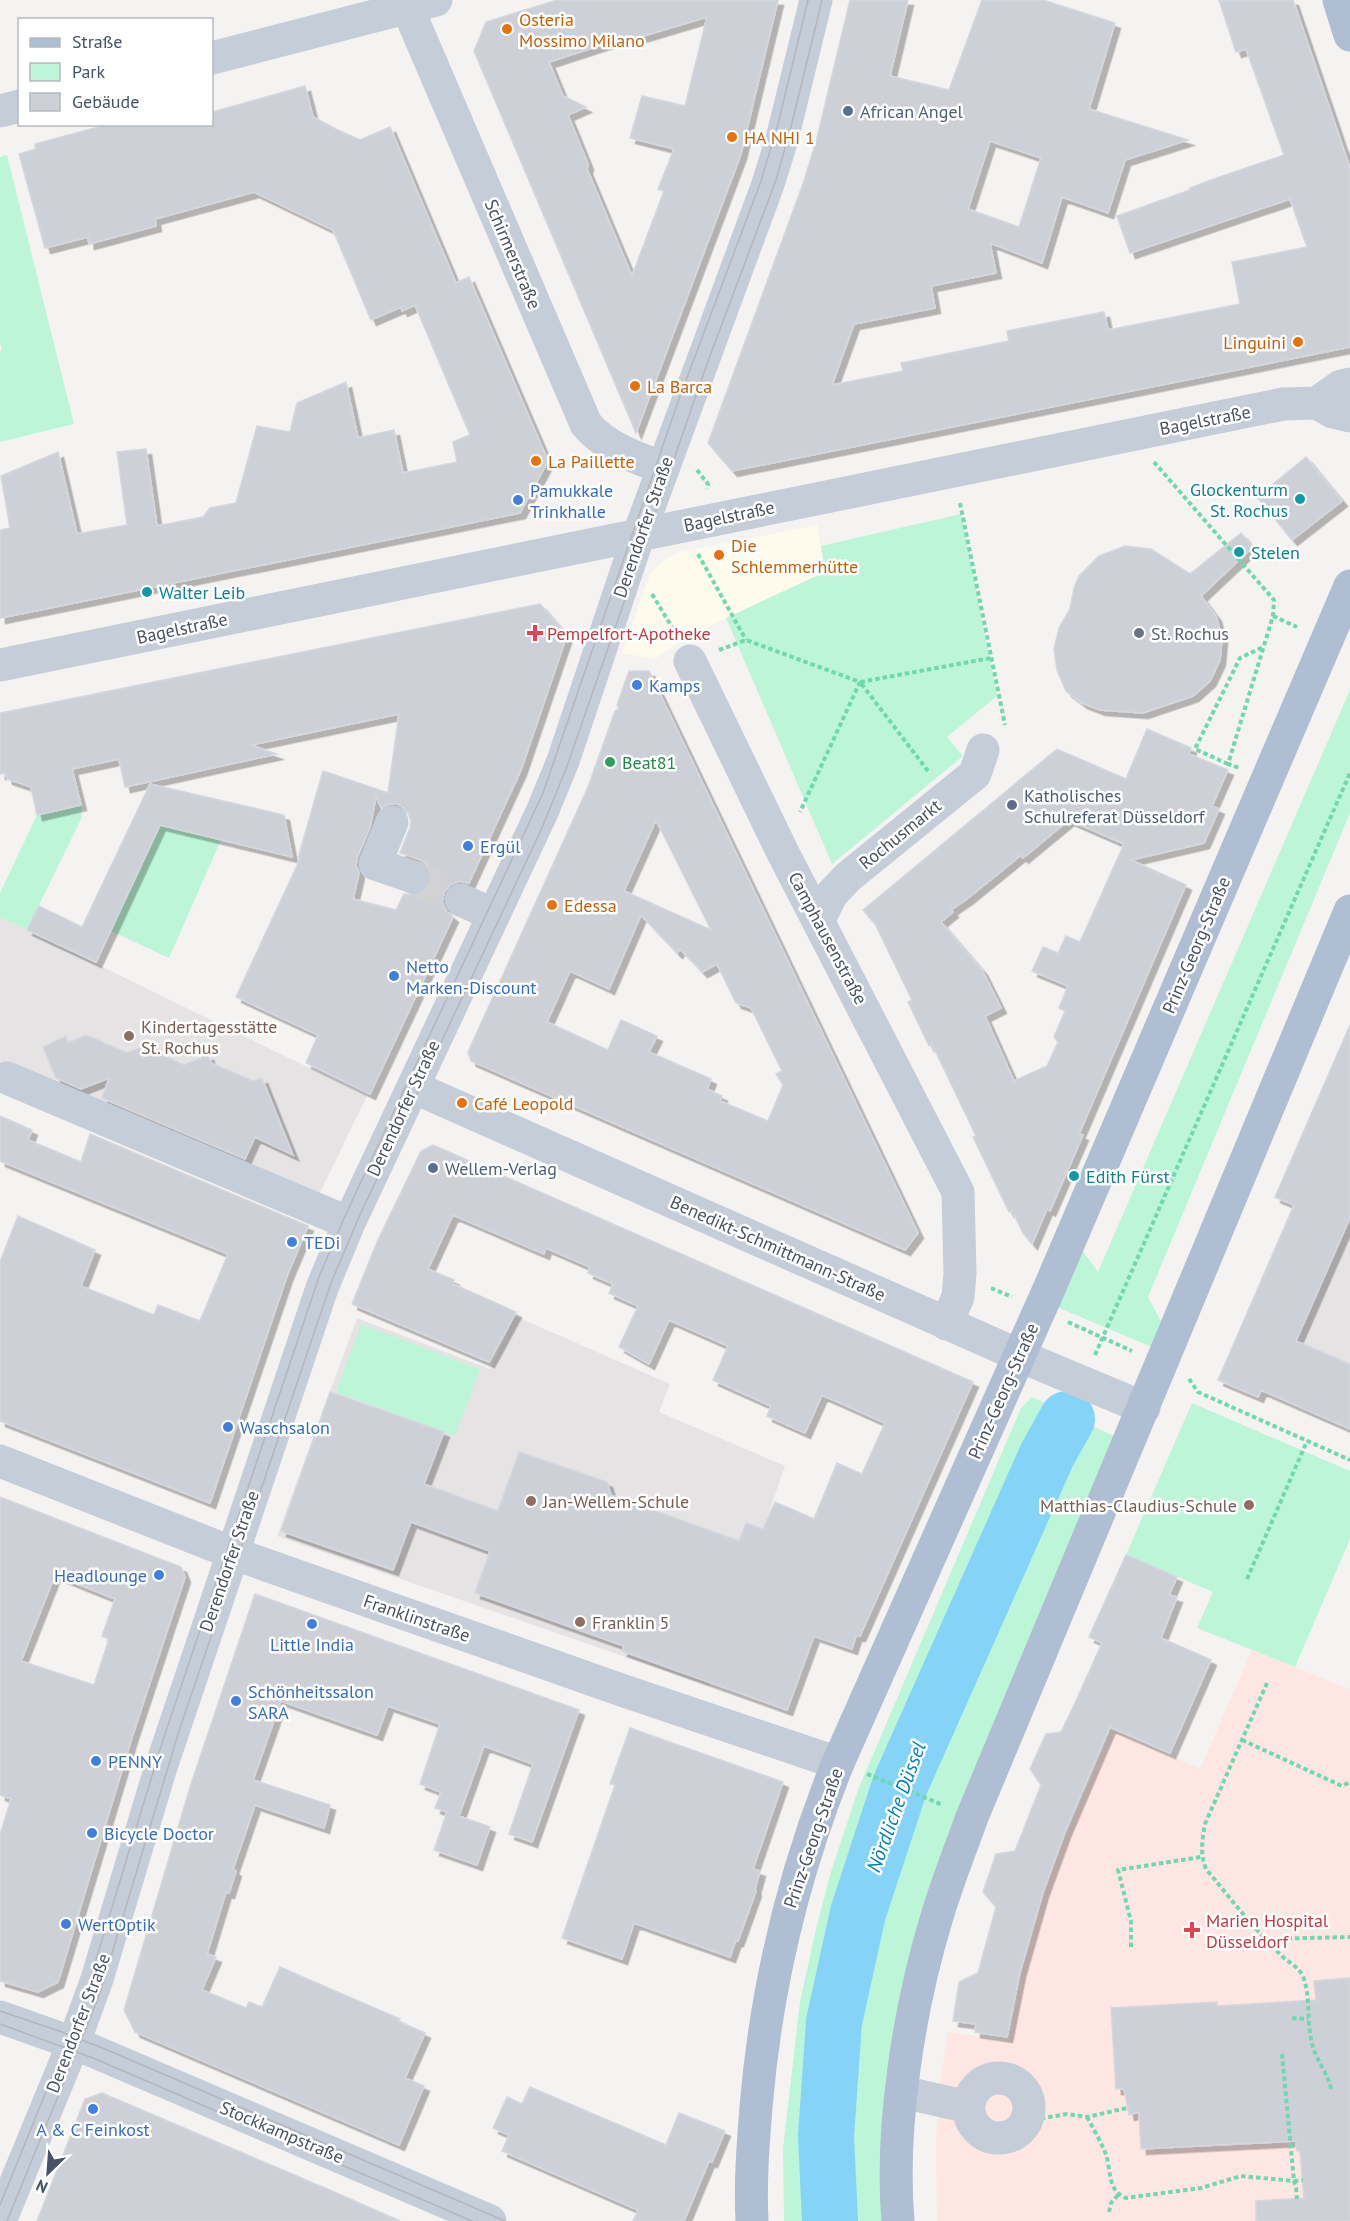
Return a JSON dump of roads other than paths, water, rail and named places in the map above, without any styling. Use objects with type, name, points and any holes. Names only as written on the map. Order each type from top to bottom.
[{"type":"main road","points":[[1339,0],[1350,34]]},
{"type":"main road","name":"Prinz-Georg-Straße","points":[[752,2221],[752,2156],[759,2068],[772,1982],[798,1876],[816,1817],[853,1769],[1018,1355],[1350,586]]},
{"type":"main road","points":[[898,2221],[897,2154],[902,2092],[913,2017],[936,1919],[972,1817],[1350,911]]},
{"type":"street","name":"Derendorfer Straße","points":[[0,2221],[98,1980],[159,1770],[322,1288],[349,1223],[542,812],[562,761],[639,534],[768,184],[782,139],[816,0]]},
{"type":"street","name":"Schirmerstraße","points":[[416,3],[586,424],[597,437],[624,453],[663,468]]},
{"type":"street","points":[[213,58],[416,3]]},
{"type":"street","points":[[0,111],[18,106]]},
{"type":"street","points":[[1317,403],[1341,386],[1350,384]]},
{"type":"street","name":"Bagelstraße","points":[[0,665],[1283,404],[1317,403],[1333,412],[1350,416]]},
{"type":"street","name":"Camphausenstraße","points":[[690,661],[782,851],[958,1191],[960,1274],[958,1297],[946,1324]]},
{"type":"street","name":"Rochusmarkt","points":[[819,921],[831,895],[848,877],[975,774],[982,750]]},
{"type":"street","points":[[392,822],[375,864],[413,877]]},
{"type":"street","points":[[461,900],[494,915]]},
{"type":"street","points":[[7,1078],[349,1223]]},
{"type":"street","name":"Benedikt-Schmittmann-Straße","points":[[413,1087],[946,1324],[1144,1408]]},
{"type":"street","name":"Franklinstraße","points":[[0,1461],[232,1552],[853,1769]]},
{"type":"street","name":"Stockkampstraße","points":[[0,2017],[74,2043],[490,2221]]},
{"type":"street","points":[[996,2079],[1008,2080],[1018,2086],[1027,2098],[1029,2112],[1026,2121],[1015,2133],[993,2138],[974,2124],[969,2107],[976,2090],[985,2082],[996,2079]]},
{"type":"street","points":[[902,2092],[969,2107]]},
{"type":"waterway","name":"Nördliche Düssel","points":[[830,2221],[826,2136],[834,2022],[858,1913],[900,1785],[1047,1455],[1067,1419]]},
{"type":"tunnel","points":[[413,877],[461,900]]},
{"type":"tram line","points":[[0,2205],[85,1996],[162,1743],[319,1277],[345,1216],[543,793],[679,399],[761,181],[778,124],[808,0]]},
{"type":"tram line","points":[[7,2221],[99,1996],[179,1731],[331,1283],[359,1217],[541,830],[566,769],[707,364],[776,180],[822,0]]},
{"type":"tram line","points":[[0,2011],[105,2049],[505,2221]]},
{"type":"tram line","points":[[0,2024],[93,2058],[472,2221]]},
{"type":"place","name":"Osteria Mossimo Milano","points":[[507,29]]},
{"type":"place","name":"African Angel","points":[[848,111]]},
{"type":"place","name":"HA NHI 1","points":[[732,137]]},
{"type":"place","name":"Linguini","points":[[1298,342]]},
{"type":"place","name":"La Barca","points":[[635,386]]},
{"type":"place","name":"La Paillette","points":[[536,461]]},
{"type":"place","name":"Glockenturm St. Rochus","points":[[1300,499]]},
{"type":"place","name":"Pamukkale Trinkhalle","points":[[518,500]]},
{"type":"place","name":"Stelen","points":[[1239,552]]},
{"type":"place","name":"Die Schlemmerhütte","points":[[719,555]]},
{"type":"place","name":"Walter Leib","points":[[147,592]]},
{"type":"place","name":"Pempelfort-Apotheke","points":[[535,633]]},
{"type":"place","name":"St. Rochus","points":[[1139,633]]},
{"type":"place","name":"Kamps","points":[[637,685]]},
{"type":"place","name":"Beat81","points":[[610,762]]},
{"type":"place","name":"Katholisches Schulreferat Düsseldorf","points":[[1012,805]]},
{"type":"place","name":"Ergül","points":[[468,846]]},
{"type":"place","name":"Edessa","points":[[552,905]]},
{"type":"place","name":"Netto Marken-Discount","points":[[394,976]]},
{"type":"place","name":"Kindertagesstätte St. Rochus","points":[[129,1036]]},
{"type":"place","name":"Café Leopold","points":[[462,1103]]},
{"type":"place","name":"Wellem-Verlag","points":[[433,1168]]},
{"type":"place","name":"Edith Fürst","points":[[1074,1176]]},
{"type":"place","name":"TEDi","points":[[292,1242]]},
{"type":"place","name":"Waschsalon","points":[[228,1427]]},
{"type":"place","name":"Jan-Wellem-Schule","points":[[531,1501]]},
{"type":"place","name":"Matthias-Claudius-Schule","points":[[1249,1505]]},
{"type":"place","name":"Headlounge","points":[[159,1575]]},
{"type":"place","name":"Franklin 5","points":[[580,1622]]},
{"type":"place","name":"Little India","points":[[312,1624]]},
{"type":"place","name":"Schönheitssalon SARA","points":[[236,1701]]},
{"type":"place","name":"PENNY","points":[[96,1761]]},
{"type":"place","name":"Bicycle Doctor","points":[[92,1833]]},
{"type":"place","name":"WertOptik","points":[[66,1924]]},
{"type":"place","name":"Marien Hospital Düsseldorf","points":[[1192,1930]]},
{"type":"place","name":"A & C Feinkost","points":[[93,2109]]}]
